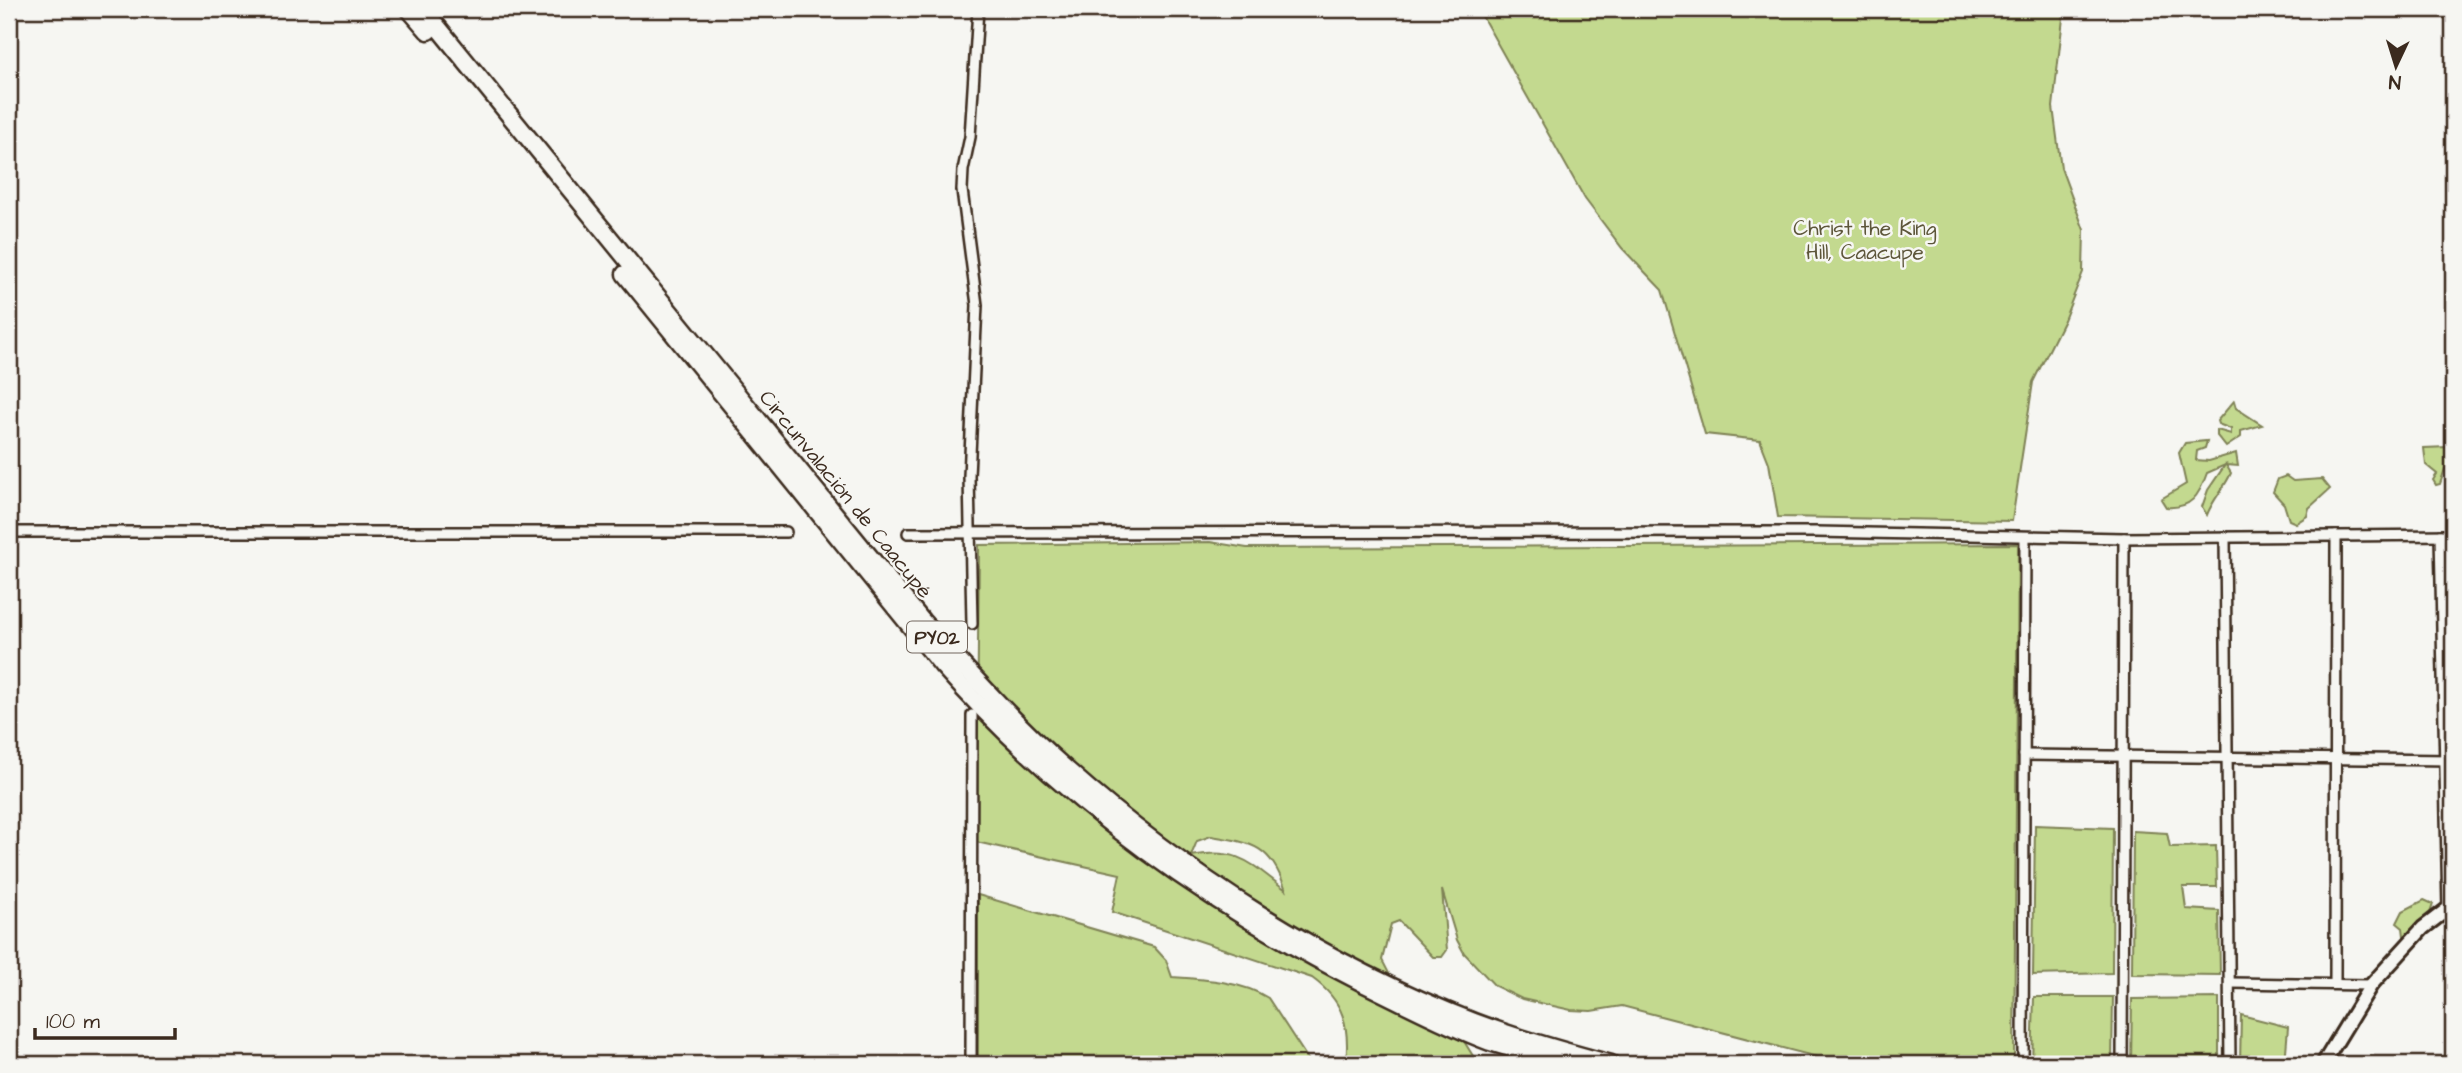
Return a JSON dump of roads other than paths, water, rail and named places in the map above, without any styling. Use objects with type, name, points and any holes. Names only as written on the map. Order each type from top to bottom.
[{"type":"highway","name":"Circunvalación de Caacupé","points":[[409,9],[942,665],[994,720],[1064,785],[1167,867],[1295,948],[1435,1018],[1490,1041],[1567,1064]]},
{"type":"highway","name":"Circunvalación de Caacupé","points":[[423,9],[922,621],[990,695],[1065,768],[1122,817],[1187,864],[1254,909],[1339,959],[1474,1022],[1611,1064]]},
{"type":"street","points":[[972,624],[973,533],[969,476],[977,305],[962,180],[970,137],[978,9]]},
{"type":"street","points":[[9,532],[786,533]]},
{"type":"street","points":[[908,533],[1817,532],[2025,538],[2453,535]]},
{"type":"street","points":[[2323,1064],[2371,985],[2423,928],[2450,908],[2449,760],[2440,535]]},
{"type":"street","points":[[2335,984],[2336,536]]},
{"type":"street","points":[[2225,537],[2230,1064]]},
{"type":"street","points":[[2023,1064],[2025,538]]},
{"type":"street","points":[[2122,1064],[2124,538]]},
{"type":"street","points":[[971,1064],[972,715]]},
{"type":"street","points":[[2024,755],[2449,760]]},
{"type":"street","points":[[2231,983],[2371,985]]},
{"type":"park label","name":"Christ the King Hill, Caacupe","points":[[1865,240]]}]
